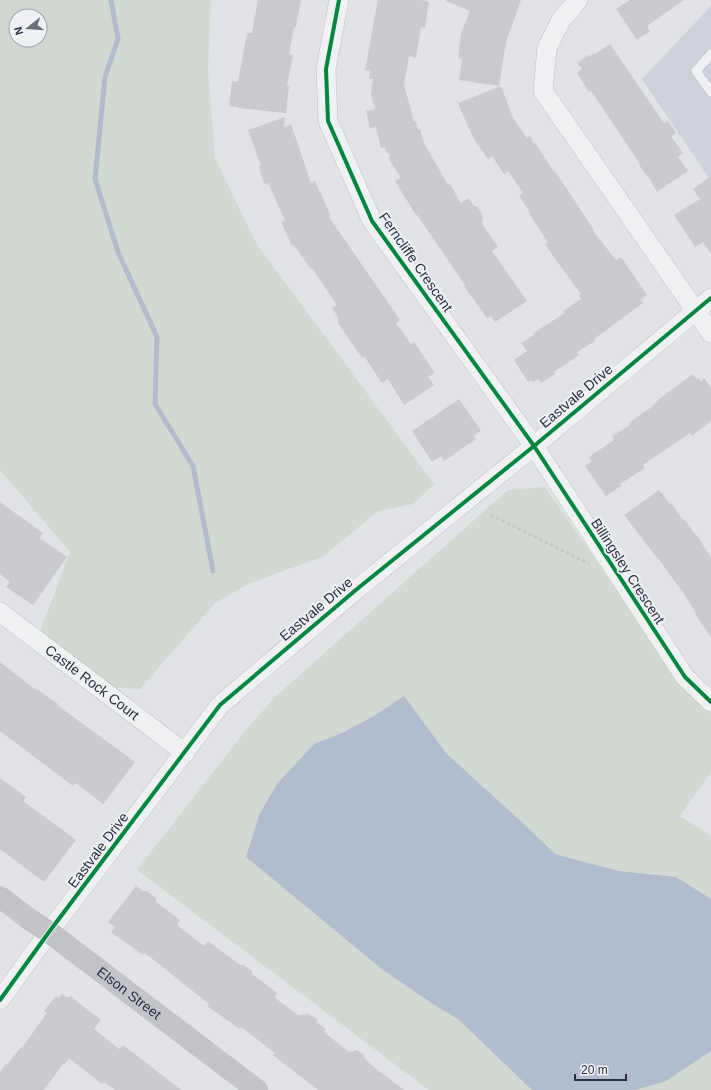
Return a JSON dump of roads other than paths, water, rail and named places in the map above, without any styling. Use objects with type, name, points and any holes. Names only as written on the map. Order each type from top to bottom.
[{"type":"street","name":"Ferncliffe Crescent","points":[[339,0],[326,69],[328,121],[372,221],[534,446]]},
{"type":"street","points":[[578,0],[561,20],[547,48],[543,92],[711,333]]},
{"type":"street","name":"Eastvale Drive","points":[[0,1000],[49,932],[220,705],[357,589],[534,446],[711,298]]},
{"type":"street","name":"Billingsley Crescent","points":[[534,446],[684,677],[711,702]]},
{"type":"street","name":"Castle Rock Court","points":[[0,612],[185,753]]},
{"type":"street","name":"Elson Street","points":[[0,897],[49,932],[257,1090]]},
{"type":"lane","points":[[711,54],[696,71],[711,92]]},
{"type":"water","points":[[404,696],[446,753],[555,854],[618,871],[676,877],[711,899],[711,1051],[666,1081],[635,1090],[532,1090],[458,1019],[383,970],[246,857],[259,815],[277,784],[314,744],[342,733],[374,716]]},
{"type":"waterway","points":[[111,0],[118,39],[105,77],[95,179],[118,252],[157,337],[155,404],[193,466],[213,571]]}]
